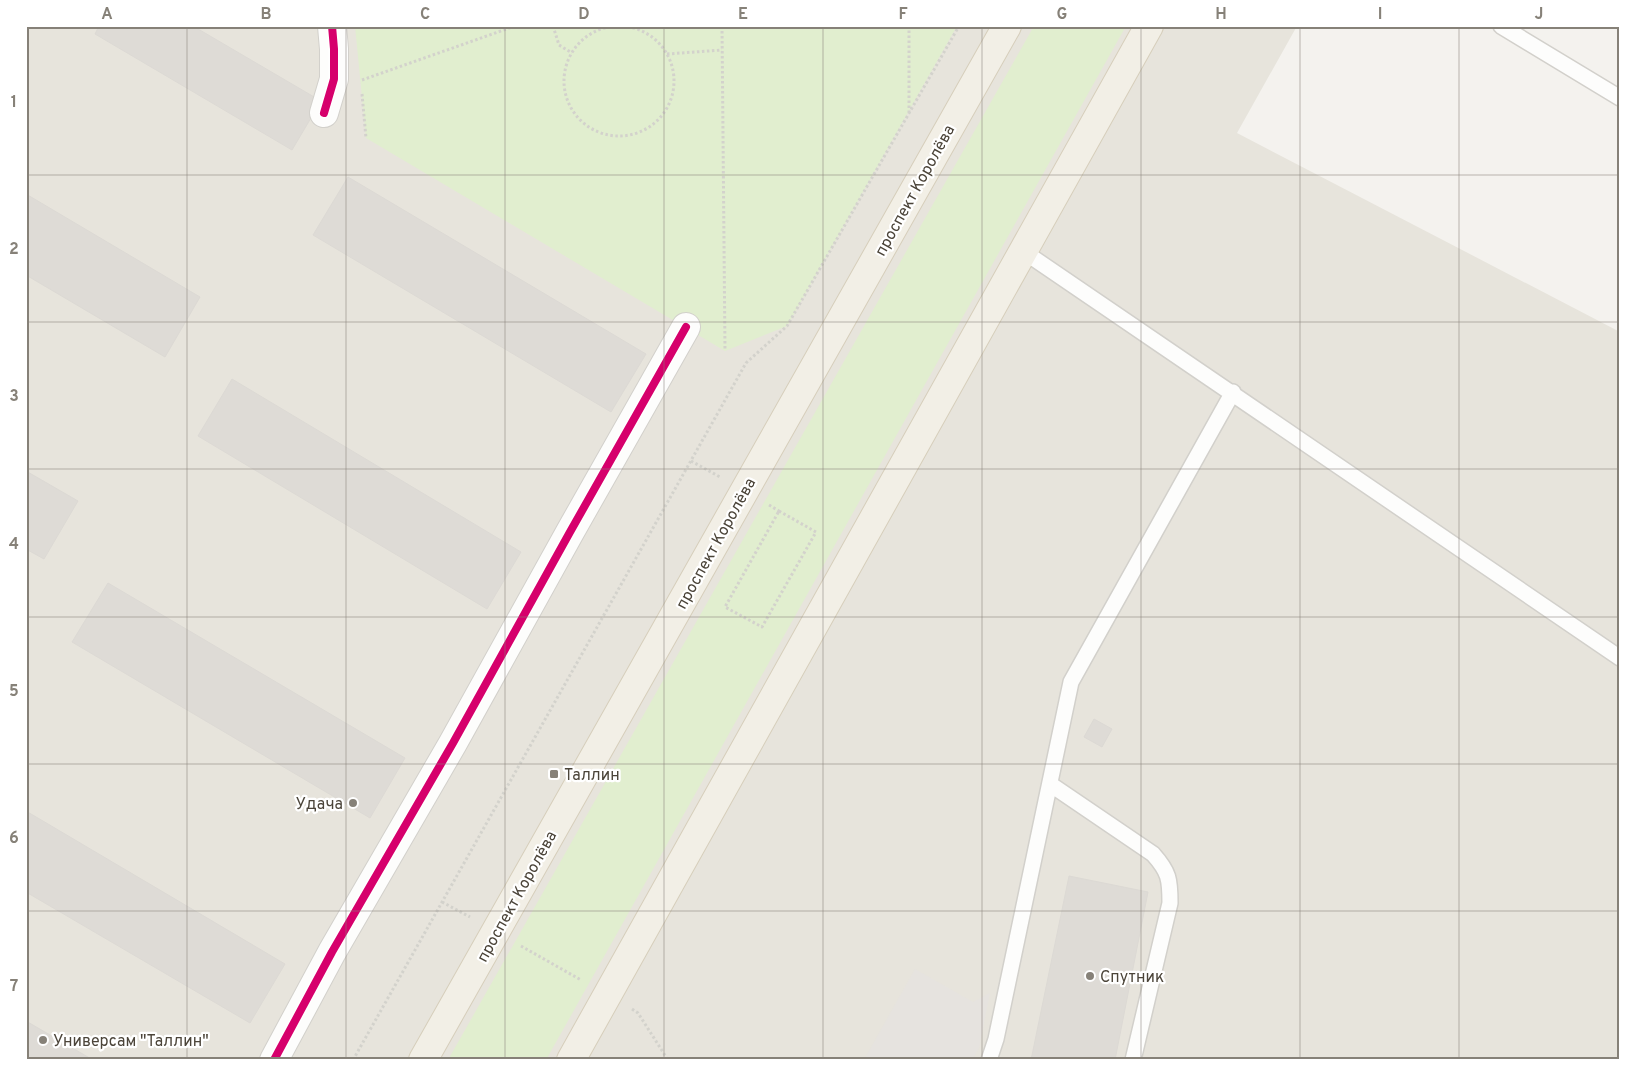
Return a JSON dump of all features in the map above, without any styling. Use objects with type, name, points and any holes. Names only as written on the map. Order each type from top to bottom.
[{"type":"main road","name":"проспект Королёва","points":[[423,1060],[1007,26]]},
{"type":"main road","points":[[570,1060],[1149,26]]},
{"type":"street","points":[[324,113],[334,78],[332,26]]},
{"type":"street","points":[[274,1060],[332,952],[453,743],[686,327]]},
{"type":"lane","points":[[1500,26],[1620,98]]},
{"type":"lane","points":[[1024,251],[1620,658]]},
{"type":"lane","points":[[989,1060],[996,1039],[1071,682],[1233,392]]},
{"type":"lane","points":[[1050,784],[1153,854],[1165,866],[1170,885],[1170,903],[1133,1060]]},
{"type":"path","points":[[361,80],[515,26]]},
{"type":"path","points":[[553,26],[559,45],[572,53]]},
{"type":"path","points":[[612,26],[634,28],[644,32],[661,45],[667,54],[674,74],[675,85],[669,106],[656,124],[637,134],[615,137],[595,131],[581,122],[571,109],[564,89],[566,67],[572,53],[592,33],[612,26]]},
{"type":"path","points":[[722,26],[725,351]]},
{"type":"path","points":[[909,26],[909,114]]},
{"type":"path","points":[[353,1060],[746,363],[787,326],[959,26]]},
{"type":"path","points":[[667,54],[722,50]]},
{"type":"path","points":[[779,511],[816,532],[762,627],[725,607],[779,511]]},
{"type":"path","points":[[442,902],[638,1012],[668,1060]]},
{"type":"shaded area","points":[[26,26],[1297,26],[1237,133],[1620,332],[1620,1060],[26,1060]]},
{"type":"shaded area","points":[[915,969],[973,1002],[990,993],[979,1048],[972,1060],[864,1060]]},
{"type":"green space","points":[[355,26],[957,26],[787,326],[725,351],[366,138]]},
{"type":"green space","points":[[1034,26],[1126,26],[546,1060],[448,1060]]},
{"type":"building","points":[[99,26],[193,26],[321,101],[292,150],[95,34]]},
{"type":"building","points":[[348,177],[646,354],[611,412],[313,235]]},
{"type":"building","points":[[26,194],[200,297],[165,357],[26,275]]},
{"type":"building","points":[[232,379],[521,552],[487,609],[198,436]]},
{"type":"building","points":[[26,471],[78,501],[44,559],[26,549]]},
{"type":"building","points":[[108,583],[405,758],[370,818],[72,642]]},
{"type":"building","points":[[1094,719],[1112,729],[1102,747],[1084,737]]},
{"type":"building","points":[[26,811],[285,964],[250,1023],[26,892]]},
{"type":"building","name":"Спутник","points":[[1069,876],[1148,892],[1115,1060],[1031,1060]]},
{"type":"building","name":"Универсам \"Таллин\"","points":[[26,1021],[93,1060],[26,1060]]},
{"type":"cycle path","points":[[324,113],[334,79],[332,26]]},
{"type":"cycle path","points":[[274,1060],[332,952],[453,743],[686,327]]},
{"type":"place","name":"Таллин","points":[[554,774]]},
{"type":"place","name":"Удача","points":[[353,803]]},
{"type":"place","name":"Спутник","points":[[1090,976]]},
{"type":"place","name":"Универсам \"Таллин\"","points":[[43,1040]]}]
